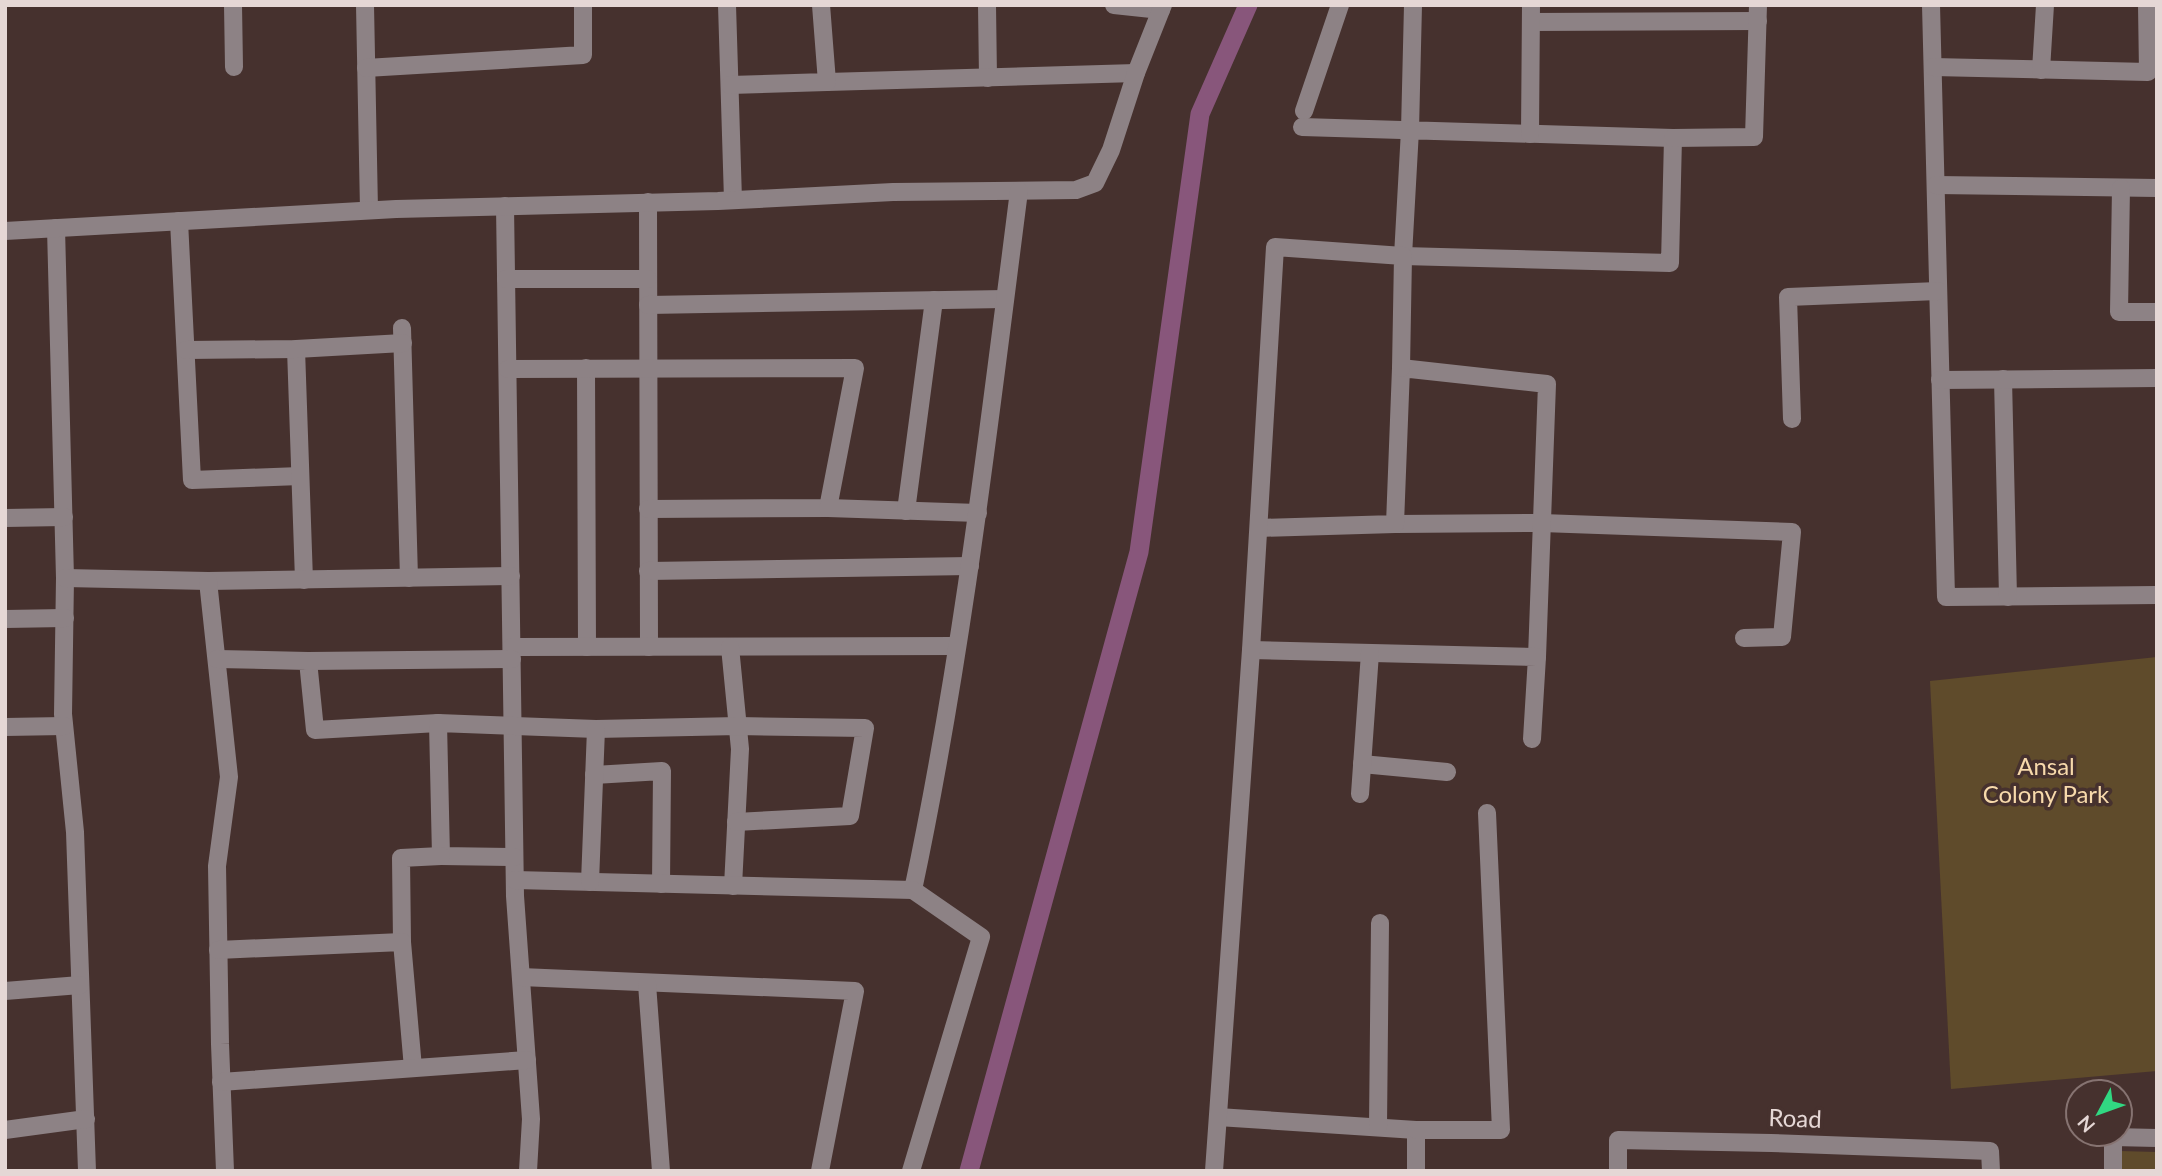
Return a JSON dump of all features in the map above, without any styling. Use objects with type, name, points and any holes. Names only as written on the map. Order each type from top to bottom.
[{"type":"street","points":[[233,5],[234,66]]},
{"type":"street","points":[[365,5],[369,210]]},
{"type":"street","points":[[366,68],[583,55],[583,5]]},
{"type":"street","points":[[727,5],[733,200]]},
{"type":"street","points":[[821,5],[827,82]]},
{"type":"street","points":[[987,5],[988,78]]},
{"type":"street","points":[[5,231],[369,210],[733,200],[893,192],[1076,190],[1096,183],[1111,150],[1136,73],[1162,8],[1114,5]]},
{"type":"street","points":[[1340,5],[1303,119],[1410,130],[1530,134],[1673,138],[1754,137],[1758,13],[1531,14],[1530,134]]},
{"type":"street","points":[[1395,524],[1413,5]]},
{"type":"street","points":[[1931,5],[1946,597],[2157,595]]},
{"type":"street","points":[[2041,70],[2045,5]]},
{"type":"street","points":[[1933,67],[2152,72],[2147,5]]},
{"type":"street","points":[[730,85],[1136,73]]},
{"type":"street","points":[[1214,1171],[1251,650],[1275,247],[1403,256],[1670,263],[1673,138]]},
{"type":"street","points":[[1936,186],[2157,188]]},
{"type":"street","points":[[2121,188],[2119,312],[2157,312]]},
{"type":"street","points":[[913,890],[932,801],[978,513],[1018,191]]},
{"type":"street","points":[[648,202],[649,647]]},
{"type":"street","points":[[505,206],[514,880],[531,1119],[528,1171]]},
{"type":"street","points":[[179,221],[192,480],[300,476]]},
{"type":"street","points":[[56,228],[65,578],[64,726],[75,832],[88,1171]]},
{"type":"street","points":[[506,279],[648,279]]},
{"type":"street","points":[[1792,419],[1788,297],[1938,291]]},
{"type":"street","points":[[648,305],[1005,299]]},
{"type":"street","points":[[906,511],[934,300]]},
{"type":"street","points":[[186,350],[296,349],[402,335],[410,578]]},
{"type":"street","points":[[296,349],[304,580]]},
{"type":"street","points":[[586,368],[587,647]]},
{"type":"street","points":[[508,369],[855,368],[828,508]]},
{"type":"street","points":[[1401,368],[1547,384],[1532,739]]},
{"type":"street","points":[[1940,380],[2157,378]]},
{"type":"street","points":[[2003,379],[2008,597]]},
{"type":"street","points":[[648,509],[828,508],[978,513]]},
{"type":"street","points":[[5,518],[64,517]]},
{"type":"street","points":[[1259,528],[1542,523],[1792,532],[1782,637],[1744,638]]},
{"type":"street","points":[[649,571],[970,566]]},
{"type":"street","points":[[65,578],[208,582],[510,576]]},
{"type":"street","points":[[208,582],[229,777],[217,866],[225,1171]]},
{"type":"street","points":[[5,619],[65,618]]},
{"type":"street","points":[[217,659],[308,661],[512,653],[587,647],[957,646]]},
{"type":"street","points":[[730,647],[740,749],[733,886]]},
{"type":"street","points":[[1251,650],[1537,657]]},
{"type":"street","points":[[1360,794],[1370,653]]},
{"type":"street","points":[[308,661],[316,730],[438,723],[596,729],[738,726],[864,728],[850,816],[736,822]]},
{"type":"street","points":[[438,723],[441,856]]},
{"type":"street","points":[[5,727],[64,726]]},
{"type":"street","points":[[590,882],[596,729]]},
{"type":"street","points":[[1362,764],[1447,772]]},
{"type":"street","points":[[594,775],[662,771],[661,884]]},
{"type":"street","points":[[1218,1117],[1416,1129],[1501,1130],[1487,813]]},
{"type":"street","points":[[413,1068],[402,942],[401,858],[514,858]]},
{"type":"street","points":[[514,880],[913,890],[981,937],[911,1171]]},
{"type":"street","points":[[1378,1127],[1380,923]]},
{"type":"street","points":[[218,950],[402,942]]},
{"type":"street","points":[[521,977],[855,991],[820,1171]]},
{"type":"street","points":[[648,984],[660,1171]]},
{"type":"street","points":[[5,991],[80,985]]},
{"type":"street","points":[[221,1082],[527,1060]]},
{"type":"street","points":[[5,1130],[86,1119]]},
{"type":"street","points":[[1416,1129],[1416,1171]]},
{"type":"street","points":[[2113,1171],[2113,1137],[2157,1138]]},
{"type":"street","name":"Road","points":[[1618,1171],[1618,1140],[1990,1151],[1991,1166]]},
{"type":"green space","name":"Ansal Colony Park","points":[[2157,657],[2157,1071],[1951,1089],[1930,681]]},
{"type":"green space","points":[[2119,1151],[2157,1152],[2157,1171],[2119,1171]]},
{"type":"waterway","points":[[969,1171],[1139,552],[1200,114],[1248,5]]}]
